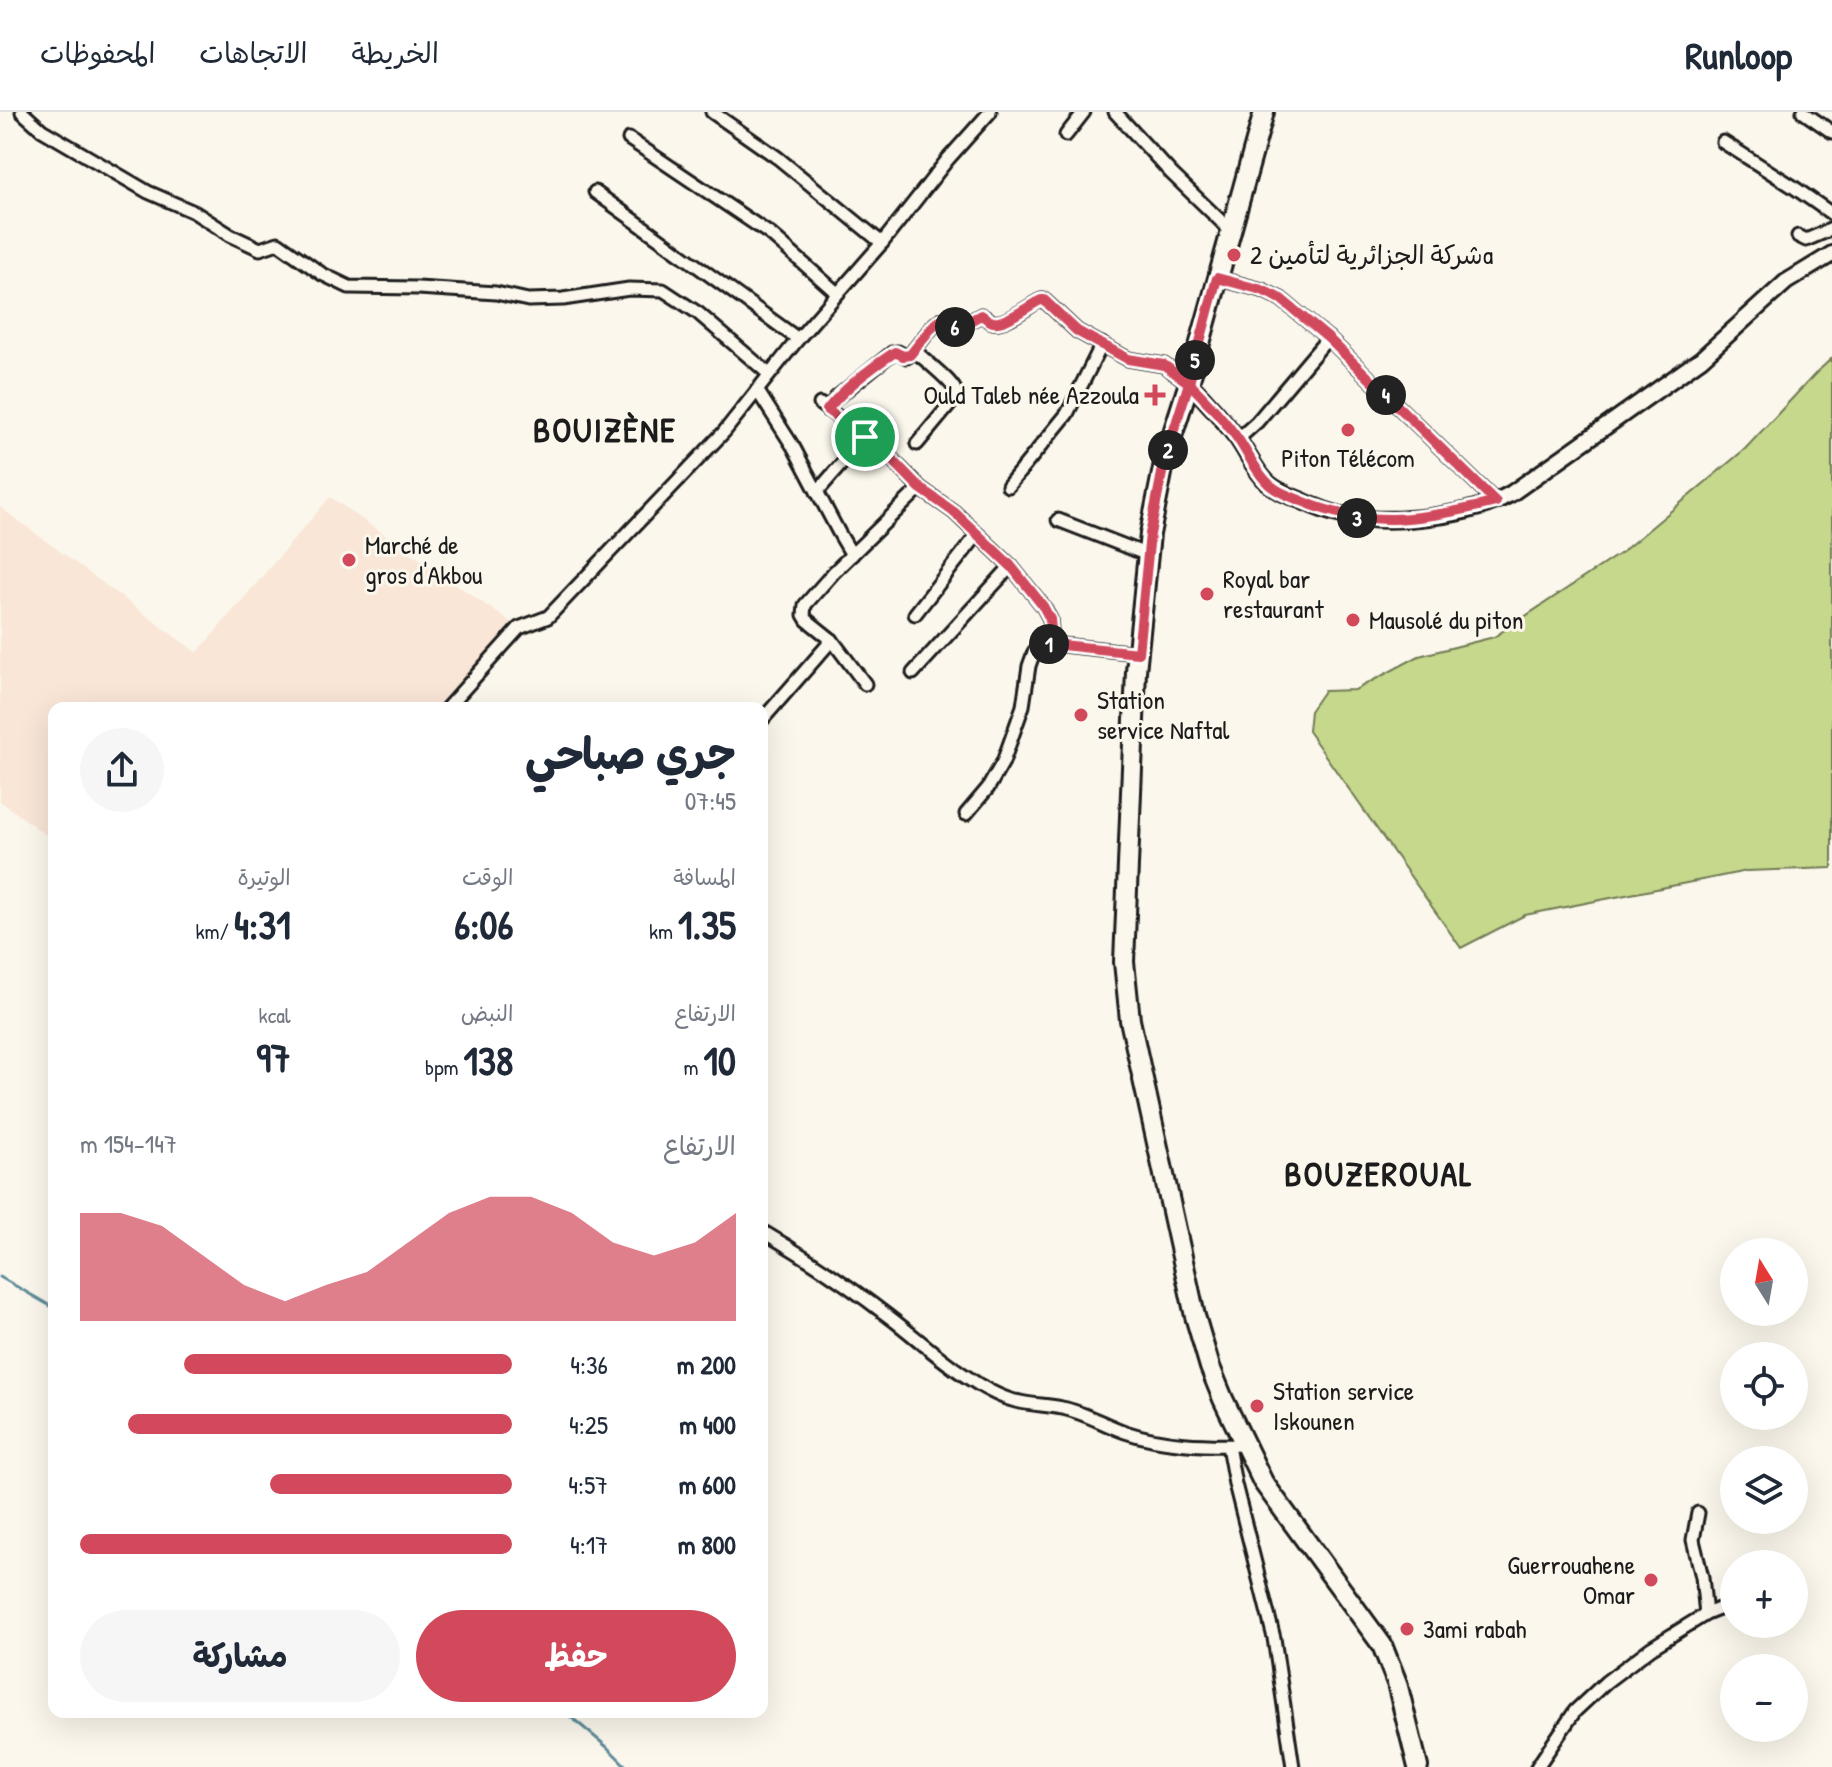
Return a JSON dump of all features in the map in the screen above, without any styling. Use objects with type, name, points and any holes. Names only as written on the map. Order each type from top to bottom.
[{"type":"main road","points":[[1264,112],[1189,383],[1165,458],[1150,534],[1138,653],[1124,948],[1125,986],[1195,1316],[1237,1446],[1382,1645],[1397,1683],[1418,1767]]},
{"type":"street","points":[[22,112],[42,130],[148,192],[194,212],[230,235],[260,249],[278,243],[322,274],[349,287],[496,293],[528,300],[563,299],[629,289],[663,290],[698,313],[769,374]]},
{"type":"street","points":[[712,112],[778,158],[882,243]]},
{"type":"street","points":[[452,702],[519,628],[548,617],[724,432],[798,339],[990,112]]},
{"type":"street","points":[[1066,135],[1084,112]]},
{"type":"street","points":[[1115,112],[1171,173],[1230,230]]},
{"type":"street","points":[[1803,112],[1832,132]]},
{"type":"street","points":[[629,139],[770,234],[837,293]]},
{"type":"street","points":[[1723,142],[1832,214]]},
{"type":"street","points":[[595,192],[798,339]]},
{"type":"street","points":[[1798,236],[1806,240],[1832,229]]},
{"type":"street","points":[[966,814],[988,788],[1003,762],[1023,706],[1029,666],[1034,652],[1051,630],[1050,619],[1011,566],[954,512],[920,488],[882,449],[823,407],[892,353],[898,352],[907,357],[940,320],[956,328],[981,315],[997,322],[1044,300],[1077,331],[1128,359],[1164,365],[1189,383],[1238,439],[1265,480],[1276,490],[1346,517],[1384,520],[1445,515],[1496,502],[1512,493],[1701,359],[1786,282],[1832,254]]},
{"type":"street","points":[[1217,278],[1262,290],[1281,299],[1328,338],[1496,502]]},
{"type":"street","points":[[1238,439],[1257,422],[1328,338]]},
{"type":"street","points":[[1008,486],[1067,414],[1102,344]]},
{"type":"street","points":[[914,350],[955,391],[952,402],[917,444]]},
{"type":"street","points":[[757,390],[794,448],[852,555]]},
{"type":"street","points":[[817,492],[865,437]]},
{"type":"street","points":[[865,684],[832,640],[807,620],[803,610],[834,572],[920,488]]},
{"type":"street","points":[[1058,520],[1148,555]]},
{"type":"street","points":[[915,614],[977,535]]},
{"type":"street","points":[[913,673],[1011,566]]},
{"type":"street","points":[[768,713],[832,640]]},
{"type":"street","points":[[1043,643],[1138,653]]},
{"type":"street","points":[[768,1234],[840,1280],[941,1359],[1001,1396],[1018,1402],[1064,1408],[1125,1432],[1162,1442],[1237,1446],[1235,1484],[1274,1638],[1293,1767]]},
{"type":"street","points":[[1698,1513],[1693,1540],[1702,1577],[1706,1614]]},
{"type":"street","points":[[1537,1767],[1575,1711],[1606,1682],[1651,1648],[1720,1608]]},
{"type":"shaded area","points":[[330,497],[512,623],[441,702],[48,702],[48,837],[0,801],[0,507],[197,653]]},
{"type":"green space","points":[[1832,358],[1832,868],[1747,871],[1525,915],[1461,948],[1308,731],[1310,711],[1324,691],[1355,690],[1419,656],[1494,637],[1622,552],[1745,449]]},
{"type":"waterway","points":[[0,1277],[48,1305]]},
{"type":"waterway","points":[[572,1718],[627,1767]]},
{"type":"place","name":"شركة الجزائرية لتأمين 2a","points":[[1234,255]]},
{"type":"place","name":"Ould Taleb née Azzoula","points":[[1155,395]]},
{"type":"place","name":"Piton Télécom","points":[[1348,430]]},
{"type":"place","name":"Marché de gros d'Akbou","points":[[349,560]]},
{"type":"place","name":"Royal bar restaurant","points":[[1207,594]]},
{"type":"place","name":"Mausolé du piton","points":[[1353,620]]},
{"type":"place","name":"Station service Naftal","points":[[1081,715]]},
{"type":"place","name":"Station service Iskounen","points":[[1257,1406]]},
{"type":"place","name":"Guerrouahene Omar","points":[[1651,1580]]},
{"type":"place","name":"3ami rabah","points":[[1407,1629]]},
{"type":"district","name":"BOUIZÈNE","points":[[605,430]]},
{"type":"district","name":"BOUZEROUAL","points":[[1379,1174]]},
{"type":"route","points":[[865,437],[827,410],[836,398],[892,353],[910,355],[940,320],[956,328],[981,315],[997,322],[1041,300],[1077,331],[1119,355],[1164,365],[1189,383],[1217,278],[1262,290],[1281,299],[1328,338],[1496,502],[1445,515],[1384,520],[1346,517],[1323,510],[1276,490],[1265,480],[1238,439],[1189,383],[1165,458],[1150,534],[1138,653],[1075,647],[1043,643],[1051,630],[1050,619],[1011,566],[954,512],[920,488],[882,449],[865,437]]}]
